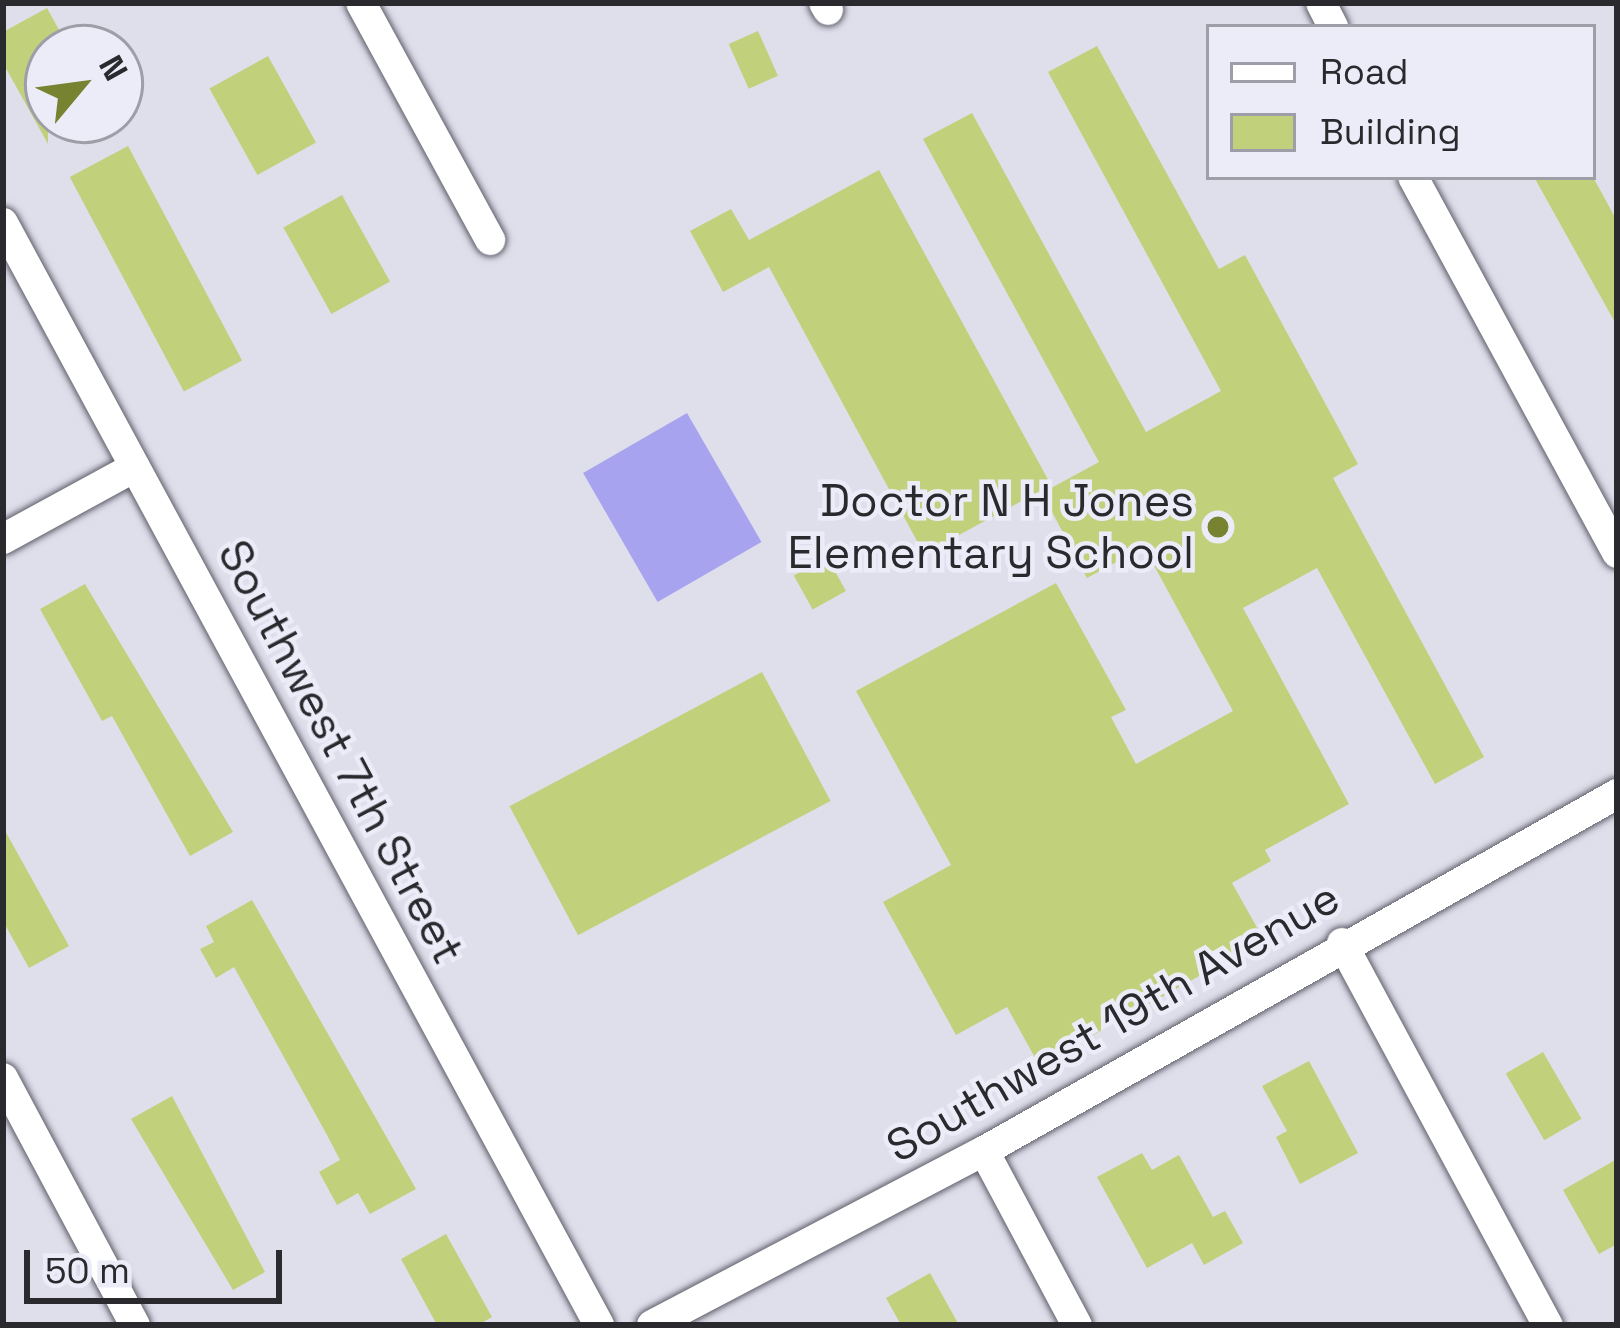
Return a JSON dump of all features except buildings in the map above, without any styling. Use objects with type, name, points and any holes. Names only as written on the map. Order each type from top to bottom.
[{"type":"street","points":[[361,3],[490,240]]},
{"type":"street","points":[[1415,180],[1617,553]]},
{"type":"street","name":"Southwest 7th Street","points":[[3,223],[599,1325]]},
{"type":"street","points":[[3,539],[135,467]]},
{"type":"street","name":"Southwest 19th Avenue","points":[[652,1325],[984,1151],[1342,944],[1617,794]]},
{"type":"street","points":[[1342,944],[1548,1325]]},
{"type":"street","points":[[3,1078],[135,1325]]},
{"type":"street","points":[[984,1151],[1077,1325]]},
{"type":"shaded area","points":[[687,413],[762,542],[658,602],[583,473]]},
{"type":"place","name":"Doctor N H Jones Elementary School","points":[[1218,527]]}]
